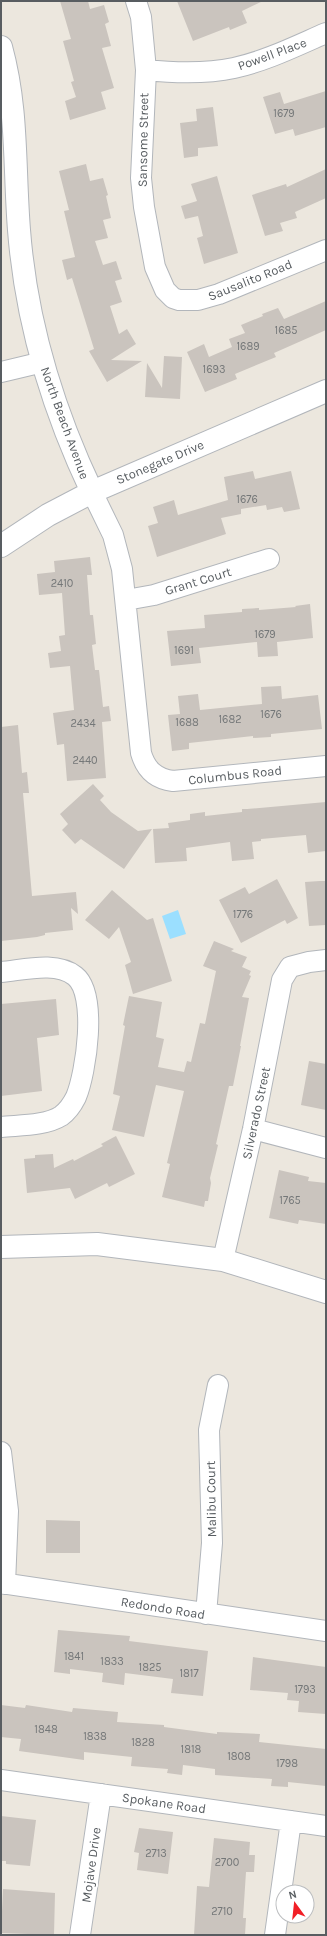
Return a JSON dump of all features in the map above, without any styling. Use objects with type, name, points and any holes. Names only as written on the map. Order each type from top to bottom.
[{"type":"street","name":"Sansome Street","points":[[136,1],[141,16],[146,70],[141,178],[144,207],[155,267],[159,280],[164,290],[173,298]]},
{"type":"street","name":"Powell Place","points":[[146,70],[171,73],[234,68],[262,60],[326,33]]},
{"type":"street","name":"North Beach Avenue","points":[[1,47],[21,253],[29,302],[42,362],[59,412],[92,492],[113,535],[118,551],[126,600],[142,753],[148,769]]},
{"type":"street","name":"Sausalito Road","points":[[173,298],[179,300],[198,300],[219,294],[326,250]]},
{"type":"street","points":[[1,372],[42,362]]},
{"type":"street","name":"Stonegate Drive","points":[[1,546],[48,515],[92,492],[326,391]]},
{"type":"street","name":"Grant Court","points":[[126,600],[154,595],[269,559]]},
{"type":"street","name":"Columbus Road","points":[[148,769],[159,777],[173,781],[326,766]]},
{"type":"street","name":"Silverado Street","points":[[223,1260],[253,1129],[282,980],[290,967],[309,962],[326,960]]},
{"type":"street","points":[[1,972],[48,968],[60,969],[69,972],[82,984],[87,999],[88,1022],[86,1046],[76,1096],[67,1111],[49,1121],[1,1127]]},
{"type":"street","points":[[253,1129],[326,1148]]},
{"type":"street","points":[[1,1247],[97,1244],[223,1260],[326,1292]]},
{"type":"street","name":"Malibu Court","points":[[206,1614],[212,1543],[209,1430],[218,1385]]},
{"type":"street","points":[[1,1452],[8,1511],[3,1584]]},
{"type":"street","name":"Redondo Road","points":[[3,1584],[326,1631]]},
{"type":"street","name":"Spokane Road","points":[[1,1780],[326,1826]]},
{"type":"street","name":"Mojave Drive","points":[[80,1935],[101,1794]]},
{"type":"street","points":[[275,1935],[291,1821]]},
{"type":"water","points":[[178,910],[186,934],[170,939],[162,916]]},
{"type":"building","points":[[60,1],[88,1],[90,9],[104,5],[109,22],[105,24],[111,46],[102,48],[114,88],[101,92],[106,109],[70,120],[65,101],[76,97],[71,82],[74,81],[63,41],[71,39]]},
{"type":"building","points":[[177,1],[263,1],[242,11],[247,23],[230,30],[229,27],[193,41]]},
{"type":"building","points":[[326,91],[326,127],[295,136],[293,129],[275,134],[263,97],[280,92],[284,104]]},
{"type":"building","points":[[213,107],[218,146],[198,148],[198,156],[184,158],[180,123],[197,121],[196,109]]},
{"type":"building","points":[[86,164],[90,181],[103,178],[108,195],[106,196],[111,218],[103,220],[108,238],[95,241],[103,265],[116,261],[122,279],[115,281],[122,302],[110,306],[119,334],[127,329],[136,344],[111,360],[142,361],[107,382],[89,351],[94,349],[72,278],[67,280],[62,260],[75,257],[64,211],[69,210],[59,171]]},
{"type":"building","points":[[326,169],[326,198],[295,212],[297,218],[280,223],[283,231],[265,236],[252,195],[286,184],[287,187]]},
{"type":"building","points":[[217,176],[238,253],[204,264],[197,238],[203,236],[198,216],[185,219],[181,206],[197,201],[191,184]]},
{"type":"building","points":[[326,301],[326,330],[274,353],[276,357],[235,374],[237,379],[205,392],[187,352],[204,344],[209,357],[232,347],[229,339],[245,333],[241,325],[263,316],[262,314],[278,308],[284,319]]},
{"type":"building","points":[[164,356],[182,357],[180,399],[145,397],[147,363],[162,388]]},
{"type":"building","points":[[253,471],[255,479],[291,471],[300,509],[284,512],[282,507],[267,510],[266,505],[241,509],[241,514],[221,518],[226,534],[157,557],[148,526],[158,523],[153,507],[174,500],[178,515],[228,500],[224,477]]},
{"type":"building","points":[[90,557],[92,575],[87,575],[90,615],[93,615],[96,644],[92,645],[95,670],[99,670],[103,707],[109,706],[111,721],[102,722],[106,778],[67,781],[64,744],[57,745],[53,713],[74,710],[70,666],[50,668],[48,653],[61,651],[59,636],[65,635],[62,593],[39,595],[37,574],[55,572],[54,561]]},
{"type":"building","points":[[310,604],[313,638],[277,642],[278,656],[258,657],[257,642],[199,648],[201,663],[171,666],[167,631],[205,628],[204,615],[242,612],[242,609],[259,608],[259,610],[296,607],[295,606]]},
{"type":"building","points":[[281,686],[282,699],[318,695],[322,729],[271,734],[271,737],[253,738],[253,736],[189,743],[189,749],[172,751],[168,715],[180,714],[178,696],[198,694],[200,710],[262,704],[261,687]]},
{"type":"building","points":[[18,725],[22,773],[27,772],[29,793],[23,793],[32,896],[76,892],[78,914],[71,908],[73,930],[45,933],[45,935],[37,937],[1,941],[1,727]]},
{"type":"building","points":[[93,784],[104,796],[100,800],[111,812],[138,831],[152,829],[124,869],[81,839],[75,844],[62,830],[68,824],[60,814]]},
{"type":"building","points":[[326,802],[326,851],[308,853],[306,835],[261,839],[261,841],[252,842],[254,859],[232,861],[230,842],[186,848],[187,861],[155,863],[153,829],[169,828],[168,823],[190,820],[190,814],[205,812],[205,816],[242,812],[242,809]]},
{"type":"building","points":[[277,879],[298,918],[287,924],[285,920],[241,943],[219,900],[245,887],[249,894]]},
{"type":"building","points":[[326,881],[326,925],[309,926],[305,882]]},
{"type":"building","points":[[112,890],[147,920],[153,918],[172,981],[133,994],[125,965],[131,962],[119,927],[109,939],[85,920]]},
{"type":"building","points":[[214,941],[234,949],[231,951],[247,957],[242,967],[251,971],[249,975],[251,976],[242,997],[249,998],[241,1046],[233,1086],[229,1086],[216,1144],[218,1145],[210,1178],[211,1183],[208,1201],[205,1201],[204,1207],[162,1197],[170,1164],[167,1163],[184,1091],[156,1085],[144,1137],[112,1130],[120,1096],[113,1094],[125,1026],[123,1025],[129,996],[162,1002],[156,1037],[164,1039],[158,1067],[184,1072],[187,1061],[191,1062],[200,1023],[205,1024],[216,971],[203,966]]},
{"type":"building","points":[[56,999],[59,1035],[37,1038],[42,1091],[1,1096],[1,1004]]},
{"type":"building","points":[[309,1061],[326,1064],[326,1110],[301,1105]]},
{"type":"building","points":[[116,1136],[135,1174],[109,1187],[107,1183],[75,1199],[70,1188],[27,1193],[24,1159],[35,1158],[35,1155],[53,1154],[54,1168],[73,1159],[74,1161],[103,1146],[101,1144]]},
{"type":"building","points":[[279,1170],[309,1177],[308,1181],[326,1183],[326,1224],[299,1220],[298,1224],[269,1218]]},
{"type":"building","points":[[46,1520],[80,1521],[80,1553],[46,1553]]},
{"type":"building","points":[[58,1630],[130,1636],[129,1641],[208,1651],[203,1696],[171,1693],[173,1679],[125,1673],[124,1685],[102,1682],[103,1673],[70,1669],[70,1674],[54,1672]]},
{"type":"building","points":[[253,1657],[326,1667],[326,1714],[298,1712],[299,1701],[287,1700],[288,1693],[250,1690]]},
{"type":"building","points":[[1,1705],[25,1708],[26,1705],[72,1712],[73,1708],[118,1712],[117,1722],[164,1725],[164,1727],[217,1734],[217,1732],[260,1734],[259,1742],[326,1749],[326,1786],[288,1782],[288,1787],[271,1786],[272,1779],[215,1775],[215,1769],[183,1765],[182,1775],[167,1773],[168,1769],[131,1766],[132,1757],[84,1752],[84,1760],[19,1751],[21,1739],[1,1737]]},
{"type":"building","points":[[1,1816],[36,1820],[30,1866],[6,1864],[6,1861],[1,1861]]},
{"type":"building","points":[[139,1828],[173,1832],[168,1874],[137,1870],[139,1853],[134,1852]]},
{"type":"building","points":[[214,1838],[250,1842],[249,1855],[255,1855],[254,1872],[246,1872],[243,1918],[246,1918],[245,1935],[194,1935],[197,1886],[209,1887]]},
{"type":"building","points":[[3,1889],[55,1893],[54,1935],[1,1933]]}]
